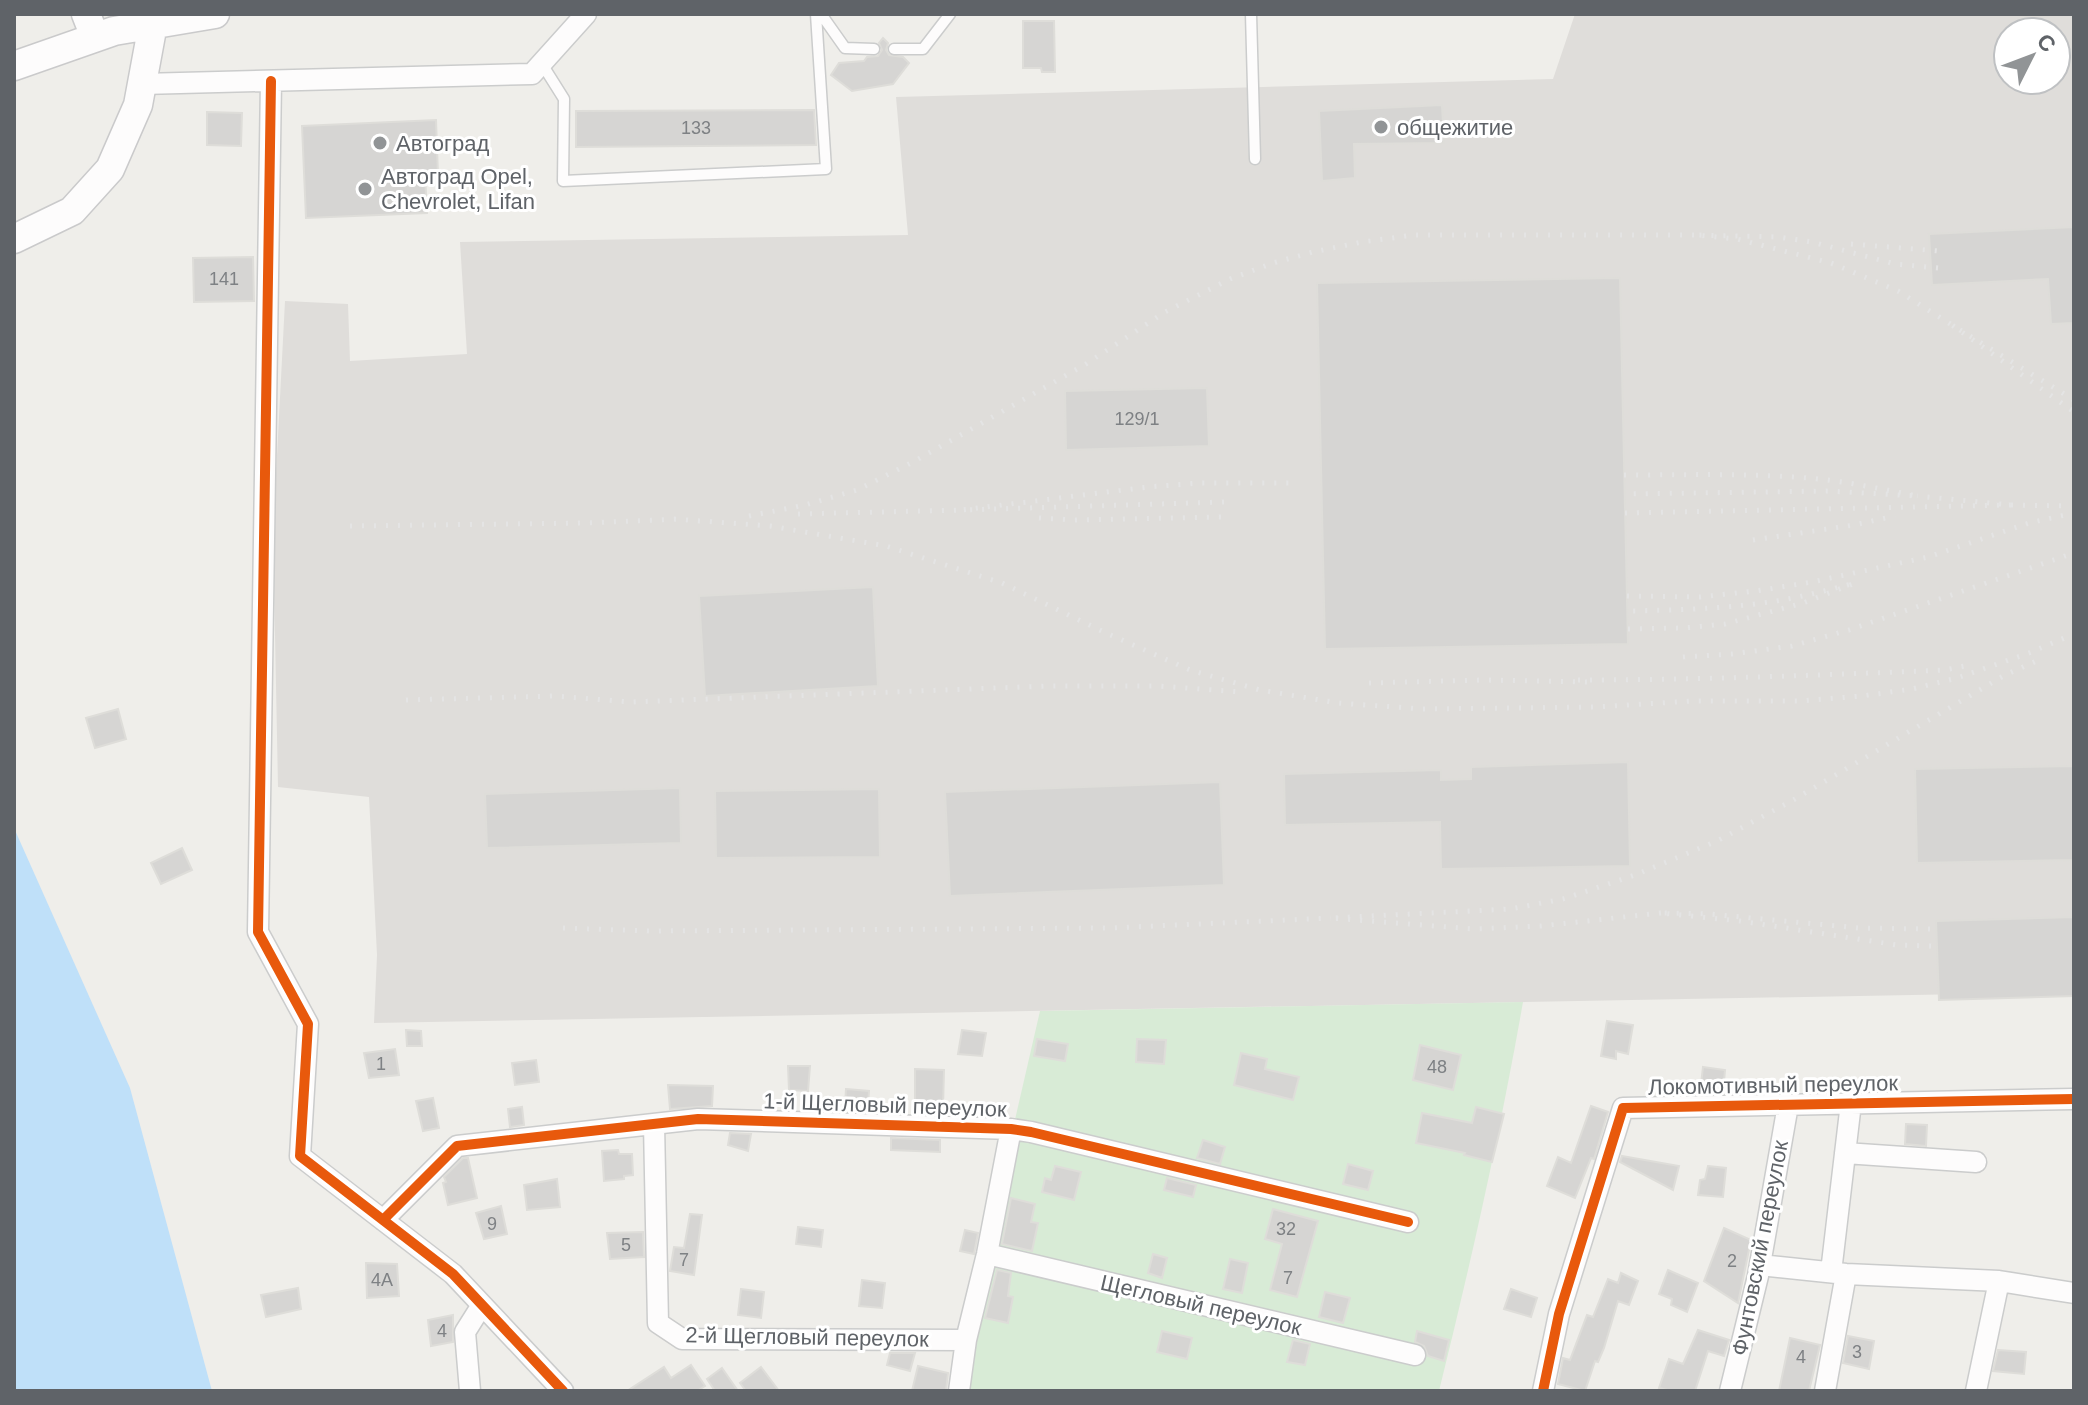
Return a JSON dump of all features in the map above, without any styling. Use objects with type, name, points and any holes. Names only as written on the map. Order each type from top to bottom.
[{"type":"street","points":[[14,66],[91,25],[114,31],[215,14]]},
{"type":"street","points":[[142,84],[532,74],[586,14]]},
{"type":"street","points":[[14,239],[72,211],[110,169],[138,105],[153,24]]},
{"type":"street","points":[[271,81],[258,932],[308,1024],[300,1156],[453,1274],[563,1391]]},
{"type":"street","name":"Локомотивный переулок","points":[[1543,1391],[1559,1314],[1623,1108],[2074,1099]]},
{"type":"street","points":[[1825,1391],[1851,1103]]},
{"type":"street","name":"Фунтовский переулок","points":[[1730,1391],[1760,1265],[1788,1105]]},
{"type":"street","name":"1-й Щегловый переулок","points":[[383,1220],[457,1146],[698,1119],[1011,1129],[1408,1222]]},
{"type":"street","name":"2-й Щегловый переулок","points":[[654,1124],[658,1323],[682,1339],[966,1340]]},
{"type":"street","points":[[959,1391],[966,1340],[987,1254],[1011,1129]]},
{"type":"street","points":[[1845,1153],[1976,1162]]},
{"type":"street","name":"Щегловый переулок","points":[[987,1254],[1415,1355]]},
{"type":"street","points":[[1760,1265],[1838,1273],[1999,1281],[2074,1293]]},
{"type":"street","points":[[1976,1391],[1999,1281]]},
{"type":"street","points":[[470,1391],[465,1332],[482,1305]]},
{"type":"lane","points":[[542,64],[564,99],[563,181],[826,169],[819,14]]},
{"type":"lane","points":[[819,14],[845,48],[874,49]]},
{"type":"lane","points":[[894,49],[923,49],[950,14]]},
{"type":"lane","points":[[1251,14],[1255,159]]},
{"type":"shaded area","points":[[1575,14],[2074,14],[2074,992],[374,1023],[377,955],[369,797],[278,787],[273,533],[285,301],[348,304],[350,361],[467,354],[460,242],[908,235],[896,97],[1553,79]]},
{"type":"green space","points":[[1523,1002],[1505,1100],[1439,1391],[965,1391],[1014,1124],[1040,1011]]},
{"type":"water","points":[[14,828],[130,1088],[212,1391],[14,1391]]},
{"type":"building","points":[[1023,21],[1054,21],[1055,72],[1023,68]]},
{"type":"building","points":[[883,38],[888,43],[886,50],[889,55],[903,57],[909,63],[893,84],[852,91],[831,75],[839,63],[864,61],[867,57],[878,56],[882,50],[879,43]]},
{"type":"building","name":"общежитие","points":[[1442,105],[1444,143],[1354,144],[1355,178],[1322,181],[1319,111]]},
{"type":"building","points":[[814,110],[816,145],[576,147],[576,111]]},
{"type":"building","points":[[207,112],[242,113],[241,146],[207,145]]},
{"type":"building","name":"Автоград Opel, Chevrolet, Lifan","points":[[436,120],[438,175],[425,175],[427,213],[306,218],[302,126]]},
{"type":"building","points":[[2074,227],[2074,323],[2051,324],[2048,279],[1932,285],[1929,234]]},
{"type":"building","points":[[253,257],[254,301],[194,302],[193,258]]},
{"type":"building","points":[[1620,278],[1628,644],[1325,649],[1317,283]]},
{"type":"building","points":[[1207,388],[1209,446],[1066,450],[1065,391]]},
{"type":"building","points":[[873,587],[878,686],[705,696],[699,596]]},
{"type":"building","points":[[118,709],[126,739],[95,748],[86,718]]},
{"type":"building","points":[[1628,762],[1630,866],[1441,869],[1440,822],[1285,825],[1284,774],[1441,770],[1441,780],[1471,779],[1471,767]]},
{"type":"building","points":[[2074,766],[2074,860],[1917,863],[1915,769]]},
{"type":"building","points":[[1220,782],[1224,885],[950,896],[945,792]]},
{"type":"building","points":[[680,788],[681,843],[487,848],[485,794]]},
{"type":"building","points":[[879,789],[880,857],[716,858],[715,791]]},
{"type":"building","points":[[182,848],[192,870],[161,884],[151,863]]},
{"type":"building","points":[[2074,917],[2074,996],[1939,1000],[1936,921]]},
{"type":"building","points":[[1607,1021],[1633,1025],[1628,1054],[1616,1051],[1616,1059],[1601,1056]]},
{"type":"building","points":[[406,1030],[421,1031],[422,1046],[407,1046]]},
{"type":"building","points":[[962,1030],[986,1033],[982,1056],[958,1054]]},
{"type":"building","points":[[1037,1039],[1068,1044],[1065,1061],[1034,1056]]},
{"type":"building","points":[[1137,1039],[1166,1040],[1164,1064],[1136,1062]]},
{"type":"building","points":[[1420,1045],[1461,1055],[1453,1090],[1413,1080]]},
{"type":"building","points":[[395,1049],[399,1075],[369,1078],[364,1053]]},
{"type":"building","points":[[1241,1053],[1267,1059],[1265,1069],[1299,1077],[1293,1100],[1234,1085]]},
{"type":"building","points":[[536,1060],[539,1082],[515,1085],[512,1063]]},
{"type":"building","points":[[788,1066],[810,1066],[808,1091],[789,1090]]},
{"type":"building","points":[[1703,1067],[1725,1070],[1723,1093],[1700,1093]]},
{"type":"building","points":[[915,1069],[944,1070],[943,1108],[915,1107]]},
{"type":"building","points":[[668,1085],[713,1086],[712,1106],[670,1109]]},
{"type":"building","points":[[846,1089],[869,1091],[868,1105],[845,1105]]},
{"type":"building","points":[[433,1098],[439,1128],[423,1131],[416,1101]]},
{"type":"building","points":[[1591,1106],[1608,1112],[1594,1159],[1591,1158],[1575,1198],[1547,1186],[1558,1157],[1571,1163]]},
{"type":"building","points":[[522,1107],[524,1125],[510,1127],[508,1109]]},
{"type":"building","points":[[1476,1107],[1504,1114],[1492,1162],[1416,1143],[1422,1113],[1472,1123]]},
{"type":"building","points":[[1906,1124],[1927,1125],[1926,1146],[1905,1144]]},
{"type":"building","points":[[730,1133],[751,1134],[748,1151],[728,1145]]},
{"type":"building","points":[[891,1138],[940,1140],[940,1152],[891,1150]]},
{"type":"building","points":[[1203,1140],[1225,1147],[1220,1164],[1197,1158]]},
{"type":"building","points":[[618,1150],[619,1154],[632,1154],[633,1175],[604,1181],[602,1151]]},
{"type":"building","points":[[1622,1156],[1679,1166],[1673,1190],[1620,1162]]},
{"type":"building","points":[[463,1158],[468,1158],[477,1198],[448,1205],[444,1177]]},
{"type":"building","points":[[1348,1164],[1373,1171],[1368,1190],[1343,1184]]},
{"type":"building","points":[[1055,1166],[1081,1172],[1074,1200],[1042,1192],[1045,1178],[1051,1180]]},
{"type":"building","points":[[1708,1166],[1726,1168],[1723,1197],[1698,1195],[1700,1180],[1705,1179]]},
{"type":"building","points":[[1167,1178],[1196,1185],[1193,1197],[1164,1190]]},
{"type":"building","points":[[557,1179],[560,1207],[527,1210],[524,1185]]},
{"type":"building","points":[[1011,1198],[1035,1204],[1031,1222],[1038,1223],[1032,1251],[1002,1244]]},
{"type":"building","points":[[501,1206],[507,1234],[484,1239],[476,1213]]},
{"type":"building","points":[[1273,1209],[1318,1221],[1297,1297],[1270,1290],[1282,1244],[1265,1239]]},
{"type":"building","points":[[690,1214],[702,1215],[694,1275],[670,1271],[674,1247],[684,1248]]},
{"type":"building","points":[[798,1227],[823,1230],[821,1247],[796,1244]]},
{"type":"building","points":[[1724,1228],[1751,1240],[1738,1303],[1704,1281]]},
{"type":"building","points":[[965,1230],[978,1233],[974,1254],[960,1251]]},
{"type":"building","points":[[643,1232],[644,1257],[610,1259],[607,1233]]},
{"type":"building","points":[[1153,1254],[1167,1258],[1162,1278],[1148,1273]]},
{"type":"building","points":[[1230,1259],[1248,1263],[1242,1293],[1223,1289]]},
{"type":"building","points":[[366,1263],[397,1264],[399,1296],[367,1298]]},
{"type":"building","points":[[997,1270],[1011,1273],[1008,1296],[1013,1297],[1008,1323],[985,1318]]},
{"type":"building","points":[[1668,1270],[1698,1283],[1687,1312],[1671,1305],[1672,1299],[1659,1294]]},
{"type":"building","points":[[1621,1273],[1638,1281],[1629,1305],[1618,1301],[1604,1348],[1598,1362],[1595,1361],[1585,1391],[1558,1384],[1563,1358],[1570,1360],[1587,1315],[1593,1317],[1608,1279],[1618,1283]]},
{"type":"building","points":[[862,1280],[885,1283],[882,1308],[859,1306]]},
{"type":"building","points":[[298,1288],[301,1309],[266,1317],[261,1295]]},
{"type":"building","points":[[741,1289],[764,1292],[761,1318],[738,1315]]},
{"type":"building","points":[[1511,1289],[1537,1298],[1531,1317],[1504,1309]]},
{"type":"building","points":[[1325,1292],[1350,1298],[1343,1323],[1319,1317]]},
{"type":"building","points":[[453,1315],[453,1342],[431,1346],[428,1320]]},
{"type":"building","points":[[1698,1330],[1729,1340],[1724,1356],[1708,1351],[1695,1391],[1659,1388],[1669,1359],[1683,1364]]},
{"type":"building","points":[[1162,1331],[1192,1338],[1187,1359],[1157,1352]]},
{"type":"building","points":[[1417,1331],[1449,1340],[1444,1361],[1428,1356],[1424,1346],[1415,1342]]},
{"type":"building","points":[[1848,1336],[1874,1341],[1869,1369],[1843,1363]]},
{"type":"building","points":[[1790,1338],[1820,1345],[1809,1391],[1779,1391]]},
{"type":"building","points":[[1293,1340],[1310,1344],[1305,1365],[1287,1362]]},
{"type":"building","points":[[1998,1350],[2026,1352],[2024,1374],[1993,1371]]},
{"type":"building","points":[[890,1353],[915,1353],[910,1371],[887,1365]]},
{"type":"building","points":[[691,1365],[705,1386],[697,1391],[627,1391],[664,1367],[671,1378]]},
{"type":"building","points":[[918,1366],[948,1373],[946,1391],[912,1391]]},
{"type":"building","points":[[761,1367],[779,1391],[746,1391],[740,1383]]},
{"type":"building","points":[[722,1368],[738,1391],[715,1391],[707,1379]]},
{"type":"railway","points":[[749,516],[805,505],[857,490],[913,462],[1086,364],[1165,312],[1230,279],[1273,263],[1362,242],[1414,235],[1696,235]]},
{"type":"railway","points":[[1938,268],[1895,264],[1812,242],[1778,237],[1696,235],[1737,239],[1831,263],[1898,291],[1952,325]]},
{"type":"railway","points":[[1851,244],[1939,251]]},
{"type":"railway","points":[[2074,400],[1952,325],[2074,412]]},
{"type":"railway","points":[[1624,475],[1808,478],[1917,496],[1828,491],[1625,494]]},
{"type":"railway","points":[[1224,502],[962,510],[1148,487],[1200,483],[1294,483]]},
{"type":"railway","points":[[1625,513],[2011,505],[1917,496]]},
{"type":"railway","points":[[2011,505],[2071,506]]},
{"type":"railway","points":[[798,514],[962,510]]},
{"type":"railway","points":[[1627,596],[1700,597],[1812,582],[1928,557],[2029,523],[2074,513]]},
{"type":"railway","points":[[1753,540],[1895,516]]},
{"type":"railway","points":[[1039,518],[1223,517]]},
{"type":"railway","points":[[674,519],[770,526],[886,546],[1002,583],[1190,670],[1260,690],[1338,703],[1423,709],[1595,707],[1692,701],[1800,701],[1862,696],[1912,689],[1957,678],[2074,634]]},
{"type":"railway","points":[[350,526],[682,519]]},
{"type":"railway","points":[[1683,657],[1792,646],[1849,630],[2074,553]]},
{"type":"railway","points":[[1628,629],[1725,624],[1803,603],[1855,583],[1762,603],[1630,611]]},
{"type":"railway","points":[[1661,913],[1541,926],[1474,929],[1331,918],[1510,909],[1563,899],[1635,875],[1717,841],[1795,799],[2005,675],[2041,659]]},
{"type":"railway","points":[[1578,680],[1807,675],[1945,670],[1965,666]]},
{"type":"railway","points":[[1369,683],[1483,680],[1588,682]]},
{"type":"railway","points":[[406,700],[554,696],[631,702],[1048,686],[1158,686],[1241,692]]},
{"type":"railway","points":[[1930,929],[1859,928],[1709,914],[1661,913],[1740,921],[1897,945],[1931,946]]},
{"type":"railway","points":[[563,928],[651,931],[1110,928],[1331,918]]},
{"type":"cycle path","points":[[271,81],[258,932],[308,1024],[300,1156],[453,1274],[563,1391]]},
{"type":"cycle path","points":[[1543,1391],[1559,1314],[1623,1108],[2074,1099]]},
{"type":"cycle path","points":[[383,1220],[457,1146],[698,1119],[1011,1129],[1408,1222]]},
{"type":"place","name":"общежитие","points":[[1381,127]]},
{"type":"place","name":"Автоград","points":[[380,143]]},
{"type":"place","name":"Автоград Opel, Chevrolet, Lifan","points":[[365,189]]}]
